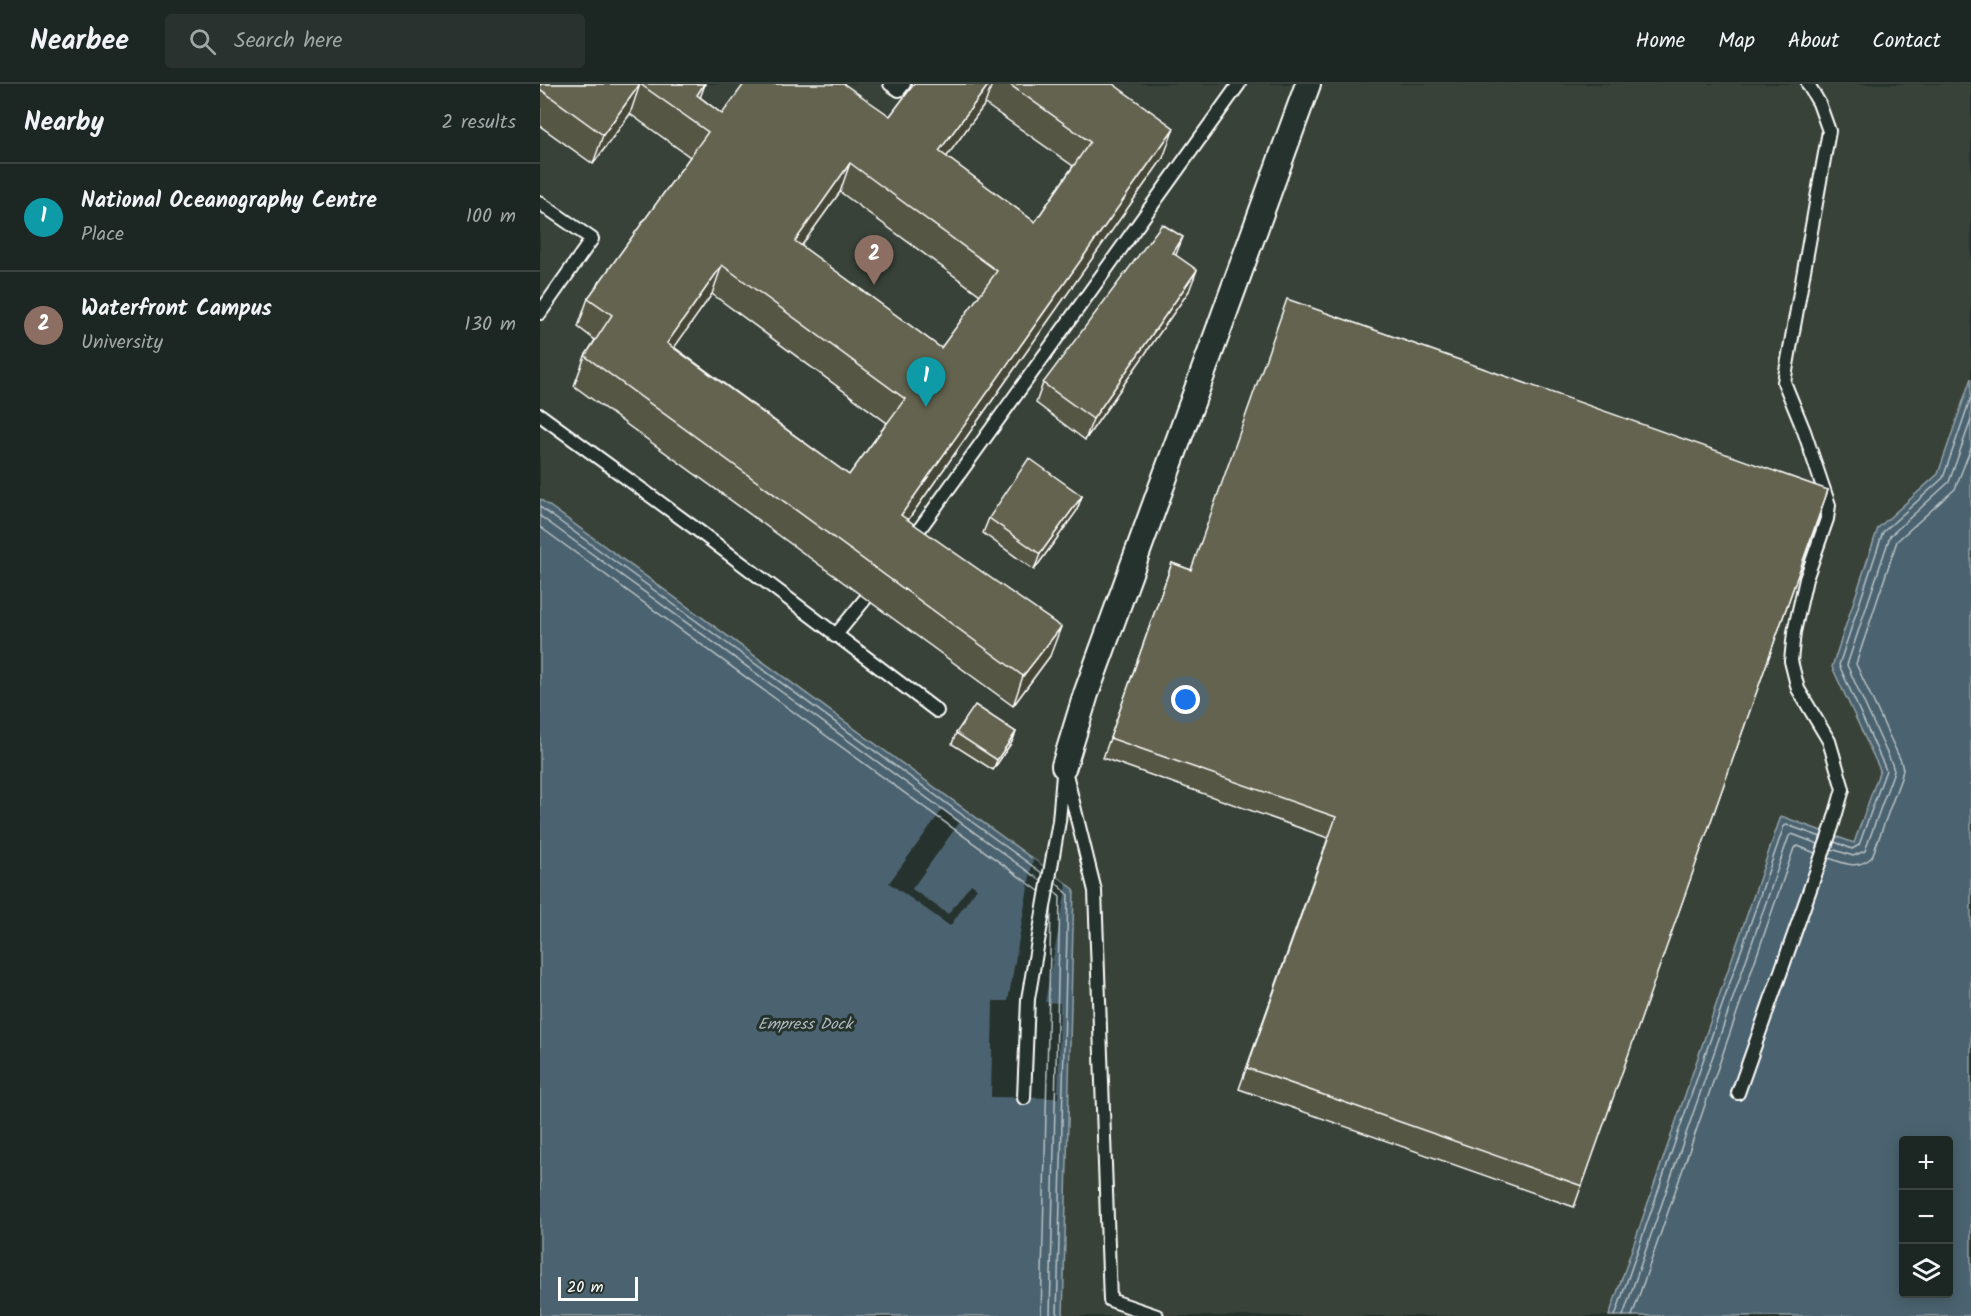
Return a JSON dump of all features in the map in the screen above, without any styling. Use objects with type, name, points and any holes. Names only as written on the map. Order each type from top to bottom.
[{"type":"street","points":[[1064,766],[1086,694],[1308,84]]},
{"type":"lane","points":[[890,84],[899,90],[904,84]]},
{"type":"lane","points":[[902,553],[1239,84]]},
{"type":"lane","points":[[1738,1093],[1832,827],[1843,789],[1828,741],[1798,689],[1791,661],[1794,632],[1806,579],[1827,519],[1828,505],[1804,430],[1784,382],[1829,131],[1819,103],[1808,84]]},
{"type":"lane","points":[[540,203],[592,239],[540,313]]},
{"type":"lane","points":[[540,415],[696,529],[937,711]]},
{"type":"lane","points":[[835,636],[866,598]]},
{"type":"lane","points":[[1024,1098],[1028,999],[1059,821],[1064,766]]},
{"type":"lane","points":[[1064,766],[1095,891],[1110,1300],[1157,1316]]},
{"type":"shaded area","points":[[540,84],[1971,84],[1971,378],[1938,474],[1878,528],[1832,667],[1880,770],[1854,843],[1781,816],[1609,1316],[1063,1316],[1074,889],[540,499]]},
{"type":"water","points":[[1971,378],[1971,1316],[1609,1316],[1781,816],[1854,843],[1880,770],[1832,667],[1878,528],[1938,474]]},
{"type":"water","name":"Empress Dock","points":[[540,499],[1074,889],[1063,1316],[540,1316]]},
{"type":"pier","points":[[942,810],[959,823],[912,889],[948,914],[971,884],[977,888],[950,926],[889,883]]},
{"type":"pier","points":[[1033,859],[1067,884],[1045,1002],[1060,1003],[1058,1098],[991,1097],[993,1001],[1008,1001]]},
{"type":"building","points":[[540,84],[640,84],[603,135],[540,89]]},
{"type":"building","points":[[640,84],[704,84],[697,95],[722,114],[744,84],[844,84],[890,116],[914,84],[989,84],[939,151],[1035,222],[1090,142],[1009,84],[1113,84],[1174,128],[901,515],[1061,627],[1023,676],[585,356],[612,315],[588,298],[708,132]],"holes":[[[850,163],[997,271],[941,348],[795,241]],[[722,265],[905,399],[849,475],[667,343]]]},
{"type":"building","points":[[1162,224],[1183,237],[1173,253],[1197,270],[1093,419],[1043,383]]},
{"type":"building","points":[[1287,299],[1828,490],[1582,1186],[1247,1068],[1336,817],[1110,738],[1172,563],[1191,570]]},
{"type":"building","points":[[1029,458],[1082,496],[1040,554],[989,518]]},
{"type":"building","points":[[975,705],[1016,732],[997,760],[956,733]]},
{"type":"place","name":"Waterfront Campus","points":[[874,285]]},
{"type":"place","name":"National Oceanography Centre","points":[[926,407]]}]
